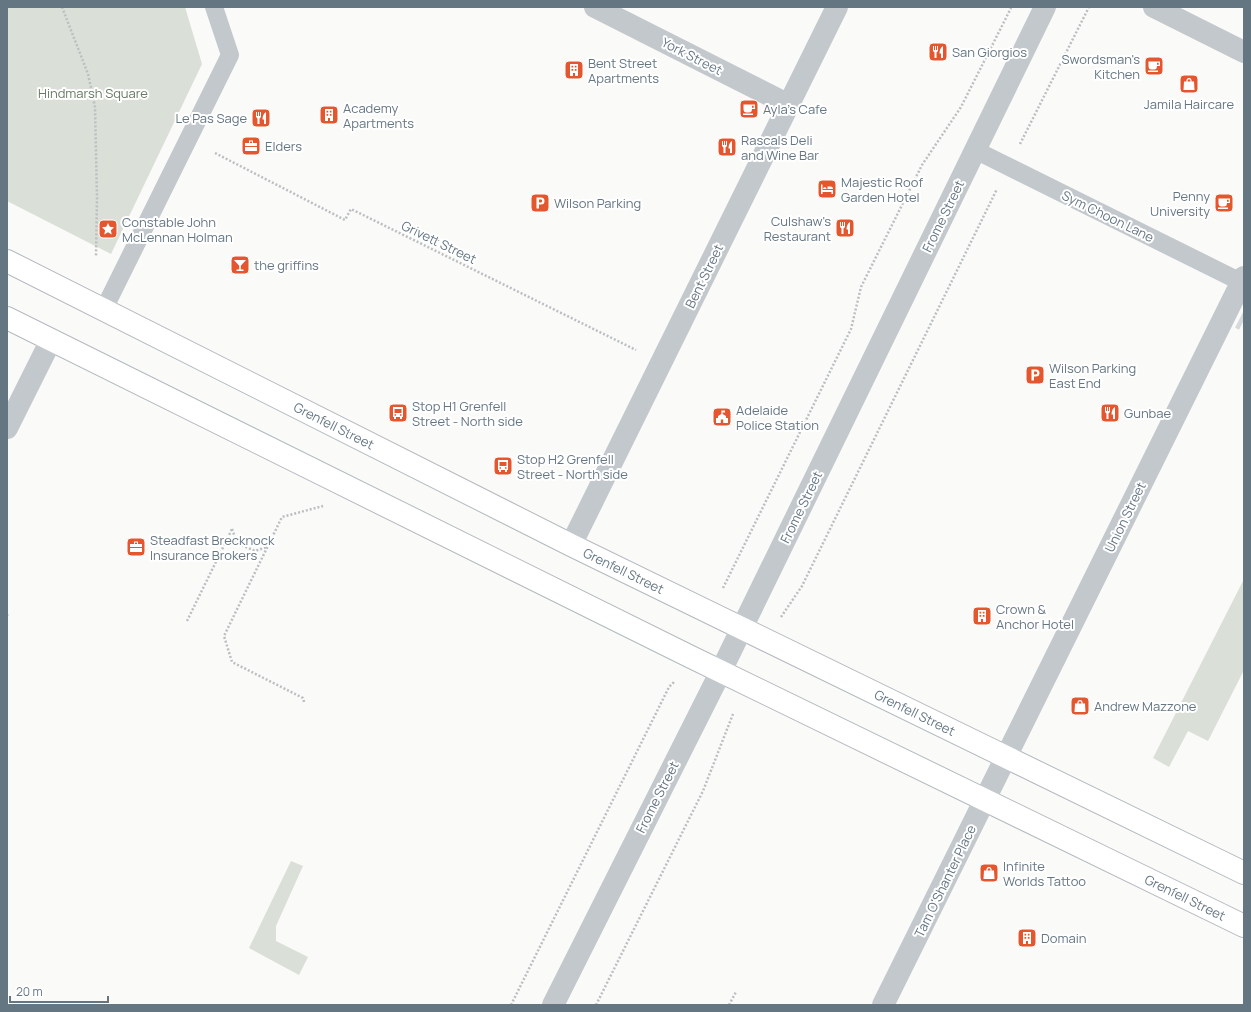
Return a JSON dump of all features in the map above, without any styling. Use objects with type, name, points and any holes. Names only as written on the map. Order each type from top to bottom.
[{"type":"main road","name":"Grenfell Street","points":[[7,261],[571,545],[1244,873]]},
{"type":"main road","name":"Grenfell Street","points":[[7,318],[689,656],[1244,926]]},
{"type":"street","name":"York Street","points":[[595,7],[789,105]]},
{"type":"street","name":"Bent Street","points":[[571,545],[838,7]]},
{"type":"street","name":"Frome Street","points":[[553,1005],[721,671],[1045,7]]},
{"type":"street","points":[[1154,7],[1244,52]]},
{"type":"street","name":"Union Street","points":[[1006,758],[1233,315],[1243,279]]},
{"type":"street","points":[[7,428],[51,340]]},
{"type":"street","name":"Tam O'Shanter Place","points":[[883,1005],[1006,758]]},
{"type":"lane","points":[[104,310],[230,55],[214,7]]},
{"type":"lane","name":"Sym Choon Lane","points":[[975,150],[1243,279]]},
{"type":"path","points":[[62,7],[88,74],[95,107],[96,256]]},
{"type":"path","points":[[710,613],[851,328],[862,287],[922,165],[961,107],[1011,7]]},
{"type":"path","points":[[767,641],[802,586],[1008,166],[1089,7]]},
{"type":"path","name":"Grivett Street","points":[[214,153],[345,220],[351,209],[662,363]]},
{"type":"path","points":[[304,702],[303,698],[232,662],[224,636],[282,517],[323,506]]},
{"type":"path","points":[[187,621],[232,530],[237,543],[255,551],[267,547]]},
{"type":"path","points":[[511,1005],[669,688],[678,679],[689,656]]},
{"type":"path","points":[[596,1005],[703,791],[745,683]]},
{"type":"path","points":[[729,1005],[736,992]]},
{"type":"green space","name":"Hindmarsh Square","points":[[7,7],[185,7],[202,64],[111,254],[7,201]]},
{"type":"green space","points":[[1244,579],[1244,670],[1208,741],[1188,731],[1169,767],[1153,758]]},
{"type":"green space","points":[[291,861],[303,866],[276,926],[276,941],[308,957],[299,975],[249,948]]},
{"type":"tunnel","points":[[1240,318],[1244,320]]},
{"type":"place","name":"San Giorgios","points":[[938,52]]},
{"type":"place","name":"Swordsman's Kitchen","points":[[1154,66]]},
{"type":"place","name":"Bent Street Apartments","points":[[574,70]]},
{"type":"place","name":"Jamila Haircare","points":[[1189,84]]},
{"type":"place","name":"Ayla's Cafe","points":[[749,109]]},
{"type":"place","name":"Academy Apartments","points":[[329,115]]},
{"type":"place","name":"Le Pas Sage","points":[[261,118]]},
{"type":"place","name":"Elders","points":[[251,146]]},
{"type":"place","name":"Rascals Deli and Wine Bar","points":[[727,147]]},
{"type":"place","name":"Majestic Roof Garden Hotel","points":[[827,189]]},
{"type":"place","name":"Wilson Parking","points":[[540,203]]},
{"type":"place","name":"Penny University","points":[[1224,203]]},
{"type":"place","name":"Culshaw's Restaurant","points":[[845,228]]},
{"type":"place","name":"Constable John McLennan Holman","points":[[108,229]]},
{"type":"place","name":"the griffins","points":[[240,265]]},
{"type":"place","name":"Wilson Parking East End","points":[[1035,375]]},
{"type":"place","name":"Stop H1 Grenfell Street - North side","points":[[398,413]]},
{"type":"place","name":"Gunbae","points":[[1110,413]]},
{"type":"place","name":"Adelaide Police Station","points":[[722,417]]},
{"type":"place","name":"Stop H2 Grenfell Street - North side","points":[[503,466]]},
{"type":"place","name":"Steadfast Brecknock Insurance Brokers","points":[[136,547]]},
{"type":"place","name":"Crown & Anchor Hotel","points":[[982,616]]},
{"type":"place","name":"Andrew Mazzone","points":[[1080,706]]},
{"type":"place","name":"Infinite Worlds Tattoo","points":[[989,873]]},
{"type":"place","name":"Domain","points":[[1027,938]]}]
